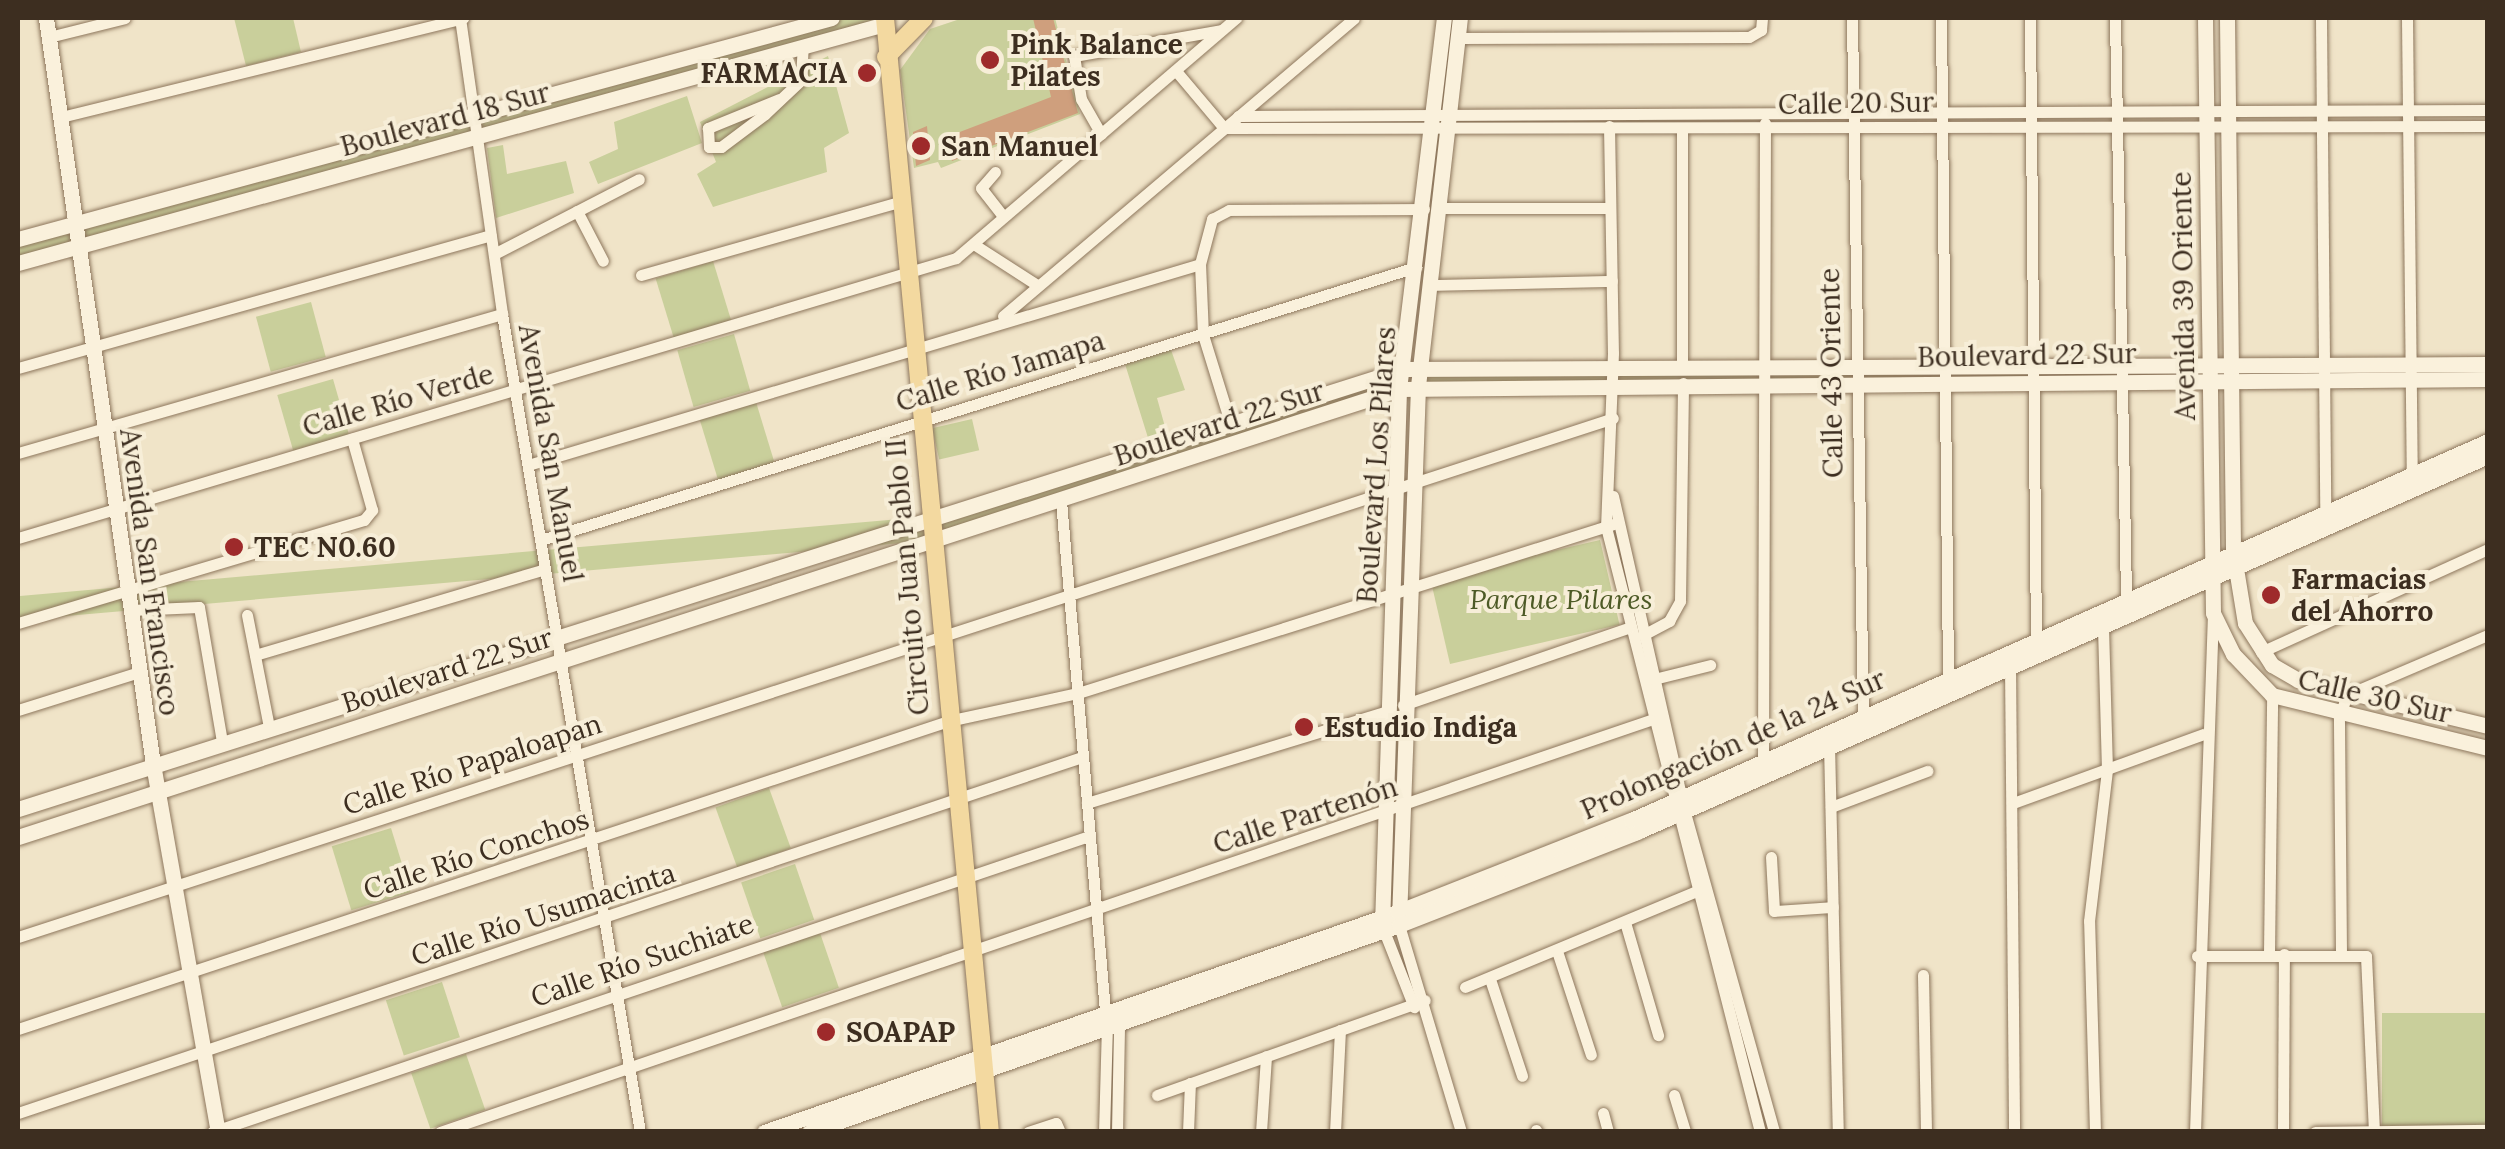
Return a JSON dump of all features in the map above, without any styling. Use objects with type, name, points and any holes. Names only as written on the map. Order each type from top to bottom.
[{"type":"main road","points":[[885,21],[914,18]]},
{"type":"main road","points":[[886,57],[924,18]]},
{"type":"main road","name":"Circuito Juan Pablo II","points":[[885,21],[939,635],[990,1132]]},
{"type":"street","name":"Avenida San Francisco","points":[[46,18],[153,764],[216,1131]]},
{"type":"street","points":[[49,37],[125,18]]},
{"type":"street","points":[[61,117],[461,18]]},
{"type":"street","name":"Avenida San Manuel","points":[[461,18],[502,314],[640,1132]]},
{"type":"street","name":"Boulevard 18 Sur","points":[[18,239],[832,18]]},
{"type":"street","points":[[1038,285],[975,245],[1236,18]]},
{"type":"street","points":[[999,319],[1354,18]]},
{"type":"street","name":"Boulevard Los Pilares","points":[[1390,921],[1389,814],[1395,708],[1409,593],[1418,386],[1432,286],[1432,208],[1441,124],[1444,18]]},
{"type":"street","name":"Boulevard Los Pilares","points":[[1441,124],[1460,18]]},
{"type":"street","name":"Calle 43 Oriente","points":[[1852,18],[1862,721]]},
{"type":"street","points":[[1941,18],[1948,676]]},
{"type":"street","points":[[2030,18],[2029,372],[2035,646]]},
{"type":"street","points":[[2115,18],[2126,598]]},
{"type":"street","name":"Avenida 39 Oriente","points":[[2205,18],[2212,567]]},
{"type":"street","name":"Avenida 39 Oriente","points":[[2227,18],[2234,558]]},
{"type":"street","points":[[2321,18],[2325,511]]},
{"type":"street","points":[[2407,18],[2412,474]]},
{"type":"street","name":"Boulevard 18 Sur","points":[[18,263],[885,21]]},
{"type":"street","points":[[1458,38],[1749,37],[1763,21]]},
{"type":"street","points":[[1101,134],[1080,99],[1074,56],[1221,30]]},
{"type":"street","points":[[779,99],[708,128],[709,147],[721,147],[779,99],[801,80],[803,46]]},
{"type":"street","points":[[647,66],[652,88]]},
{"type":"street","points":[[1176,71],[1224,128]]},
{"type":"street","points":[[582,85],[587,106]]},
{"type":"street","points":[[531,97],[538,120]]},
{"type":"street","name":"Calle 20 Sur","points":[[1224,128],[2119,119],[2206,112],[2488,110]]},
{"type":"street","name":"Calle 20 Sur","points":[[1238,116],[1441,124]]},
{"type":"street","name":"Calle 20 Sur","points":[[2119,119],[2206,130],[2488,126]]},
{"type":"street","points":[[1763,758],[1765,122]]},
{"type":"street","name":"Calle 20 Sur","points":[[1609,123],[1682,129],[1765,122]]},
{"type":"street","points":[[1609,123],[1611,525],[1628,628],[1650,720],[1678,806],[1746,1056],[1774,1132]]},
{"type":"street","points":[[1642,635],[1668,620],[1680,600],[1682,129]]},
{"type":"street","points":[[995,172],[980,188],[1004,216]]},
{"type":"street","points":[[494,254],[639,179]]},
{"type":"street","points":[[641,275],[900,202]]},
{"type":"street","name":"Boulevard Los Pilares","points":[[1395,708],[1392,599],[1399,390],[1416,267],[1432,208]]},
{"type":"street","points":[[1230,422],[1203,335],[1200,264],[1208,225],[1229,210],[1610,208]]},
{"type":"street","points":[[577,211],[602,261]]},
{"type":"street","points":[[18,368],[491,235]]},
{"type":"street","name":"Calle Río Verde","points":[[18,538],[907,273],[975,245]]},
{"type":"street","points":[[528,464],[999,319],[1200,264]]},
{"type":"street","name":"Calle Río Jamapa","points":[[541,540],[1416,267]]},
{"type":"street","points":[[1432,286],[1612,281]]},
{"type":"street","points":[[18,453],[502,314]]},
{"type":"street","name":"Boulevard 22 Sur","points":[[2413,372],[2488,364]]},
{"type":"street","name":"Boulevard 22 Sur","points":[[18,808],[1403,368],[1613,376],[2208,370],[2413,372],[2488,379]]},
{"type":"street","name":"Boulevard 22 Sur","points":[[18,837],[561,658],[1399,390],[1613,376]]},
{"type":"street","name":"Calle Río Papaloapan","points":[[18,937],[577,758],[939,635],[1396,492],[1612,418]]},
{"type":"street","points":[[18,623],[370,516],[352,440]]},
{"type":"street","name":"Prolongación de la 24 Sur","points":[[2234,558],[2325,511],[2488,441]]},
{"type":"street","name":"Prolongación de la 24 Sur","points":[[1678,806],[1763,758],[2010,664],[2035,646],[2126,598],[2488,456]]},
{"type":"street","points":[[1060,501],[1088,836],[1111,1020],[1117,1132]]},
{"type":"street","points":[[1611,525],[1654,679],[1678,806]]},
{"type":"street","name":"Calle Río Conchos","points":[[18,1030],[948,721],[1078,693],[1392,599],[1611,525]]},
{"type":"street","points":[[2234,558],[2240,608],[2261,652],[2488,549]]},
{"type":"street","name":"Prolongación de la 24 Sur","points":[[984,1063],[1390,921],[1678,806],[1829,744],[1862,721],[1948,676],[2103,624],[2212,567]]},
{"type":"street","name":"Calle 30 Sur","points":[[2212,567],[2213,613],[2233,654],[2272,696],[2340,718],[2488,748]]},
{"type":"street","points":[[255,655],[545,568]]},
{"type":"street","points":[[131,610],[199,607],[222,741]]},
{"type":"street","points":[[2195,1132],[2196,956],[2213,613]]},
{"type":"street","points":[[247,615],[269,727]]},
{"type":"street","points":[[2095,1132],[2089,921],[2108,770],[2103,624]]},
{"type":"street","points":[[1087,802],[1395,708],[1628,628]]},
{"type":"street","points":[[2340,953],[2340,718],[2348,694],[2488,635]]},
{"type":"street","name":"Calle 30 Sur","points":[[2261,652],[2284,673],[2348,694],[2488,726]]},
{"type":"street","points":[[2010,664],[2014,1132]]},
{"type":"street","points":[[1654,679],[1710,665]]},
{"type":"street","points":[[18,710],[139,672]]},
{"type":"street","points":[[2268,954],[2272,696]]},
{"type":"street","name":"Calle Partenón","points":[[440,1132],[973,949],[1389,814],[1650,720]]},
{"type":"street","points":[[2013,802],[2204,734]]},
{"type":"street","points":[[1829,744],[1838,1132]]},
{"type":"street","name":"Calle Río Usumacinta","points":[[18,1114],[604,921],[1082,757]]},
{"type":"street","points":[[1831,807],[1927,771]]},
{"type":"street","name":"Calle Río Suchiate","points":[[216,1131],[1088,836]]},
{"type":"street","points":[[1771,856],[1774,911],[1832,907]]},
{"type":"street","points":[[1465,987],[1700,890]]},
{"type":"street","points":[[1390,921],[1425,1000],[1424,1016],[1461,1132]]},
{"type":"street","points":[[1390,921],[1411,1005],[1424,1016]]},
{"type":"street","points":[[1625,922],[1658,1035]]},
{"type":"street","points":[[1557,951],[1592,1055]]},
{"type":"street","points":[[2283,1132],[2284,954]]},
{"type":"street","points":[[2196,956],[2366,956],[2374,1131]]},
{"type":"street","points":[[1924,976],[1926,1132]]},
{"type":"street","points":[[1490,979],[1522,1076]]},
{"type":"street","points":[[1157,1095],[1425,1000]]},
{"type":"street","points":[[1104,1132],[1111,1020]]},
{"type":"street","points":[[1335,1132],[1340,1030]]},
{"type":"street","points":[[1262,1132],[1266,1056]]},
{"type":"street","points":[[1746,1056],[1760,1132]]},
{"type":"street","points":[[764,1132],[984,1063]]},
{"type":"street","points":[[810,1132],[984,1063]]},
{"type":"street","points":[[1188,1132],[1190,1083]]},
{"type":"street","points":[[1674,1094],[1685,1132]]},
{"type":"street","points":[[1603,1113],[1608,1132]]},
{"type":"street","points":[[1028,1132],[1056,1123],[1060,1132]]},
{"type":"street","points":[[2315,1132],[2488,1130]]},
{"type":"green space","points":[[234,18],[293,18],[301,52],[246,66]]},
{"type":"green space","points":[[832,18],[871,18],[872,27],[18,263],[18,239]]},
{"type":"green space","points":[[963,18],[1055,18],[1080,114],[941,168],[938,162],[914,168],[900,70],[930,29]]},
{"type":"green space","points":[[828,56],[849,133],[824,148],[827,172],[713,207],[697,174],[716,162],[700,122]]},
{"type":"green space","points":[[687,96],[702,143],[598,184],[589,162],[618,149],[614,122]]},
{"type":"green space","points":[[503,145],[507,174],[566,161],[574,193],[496,218],[487,148]]},
{"type":"green space","points":[[713,261],[731,321],[674,339],[656,279]]},
{"type":"green space","points":[[311,302],[326,357],[271,372],[256,317]]},
{"type":"green space","points":[[734,334],[750,391],[694,407],[677,350]]},
{"type":"green space","points":[[1170,347],[1185,390],[1157,398],[1167,434],[1149,441],[1125,364]]},
{"type":"green space","points":[[2202,368],[2203,374],[2132,377],[1422,384],[1423,370]]},
{"type":"green space","points":[[1398,373],[1394,388],[936,532],[936,520]]},
{"type":"green space","points":[[333,379],[349,435],[293,451],[277,395]]},
{"type":"green space","points":[[756,402],[775,464],[719,481],[700,419]]},
{"type":"green space","points":[[972,419],[979,450],[939,459],[932,428]]},
{"type":"green space","points":[[923,517],[925,541],[18,620],[18,596]]},
{"type":"green space","name":"Parque Pilares","points":[[1600,540],[1620,625],[1450,664],[1430,579]]},
{"type":"green space","points":[[769,788],[791,848],[737,868],[715,807]]},
{"type":"green space","points":[[391,828],[411,892],[351,910],[332,846]]},
{"type":"green space","points":[[795,864],[814,920],[760,938],[741,883]]},
{"type":"green space","points":[[820,933],[839,988],[782,1007],[763,953]]},
{"type":"green space","points":[[442,982],[460,1037],[404,1055],[386,1000]]},
{"type":"green space","points":[[2382,1013],[2487,1013],[2487,1126],[2382,1126]]},
{"type":"green space","points":[[466,1054],[485,1110],[430,1129],[411,1073]]},
{"type":"building","points":[[1033,18],[1053,18],[1078,113],[952,161],[944,138],[1051,97]]},
{"type":"building","name":"San Manuel","points":[[927,126],[930,160],[916,166],[913,132]]},
{"type":"place","name":"Pink Balance Pilates","points":[[990,60]]},
{"type":"place","name":"FARMACIA","points":[[867,73]]},
{"type":"place","name":"San Manuel","points":[[921,146]]},
{"type":"place","name":"TEC N0.60","points":[[234,547]]},
{"type":"place","name":"Farmacias del Ahorro","points":[[2271,595]]},
{"type":"place","name":"Estudio Indiga","points":[[1304,727]]},
{"type":"place","name":"SOAPAP","points":[[826,1032]]}]
